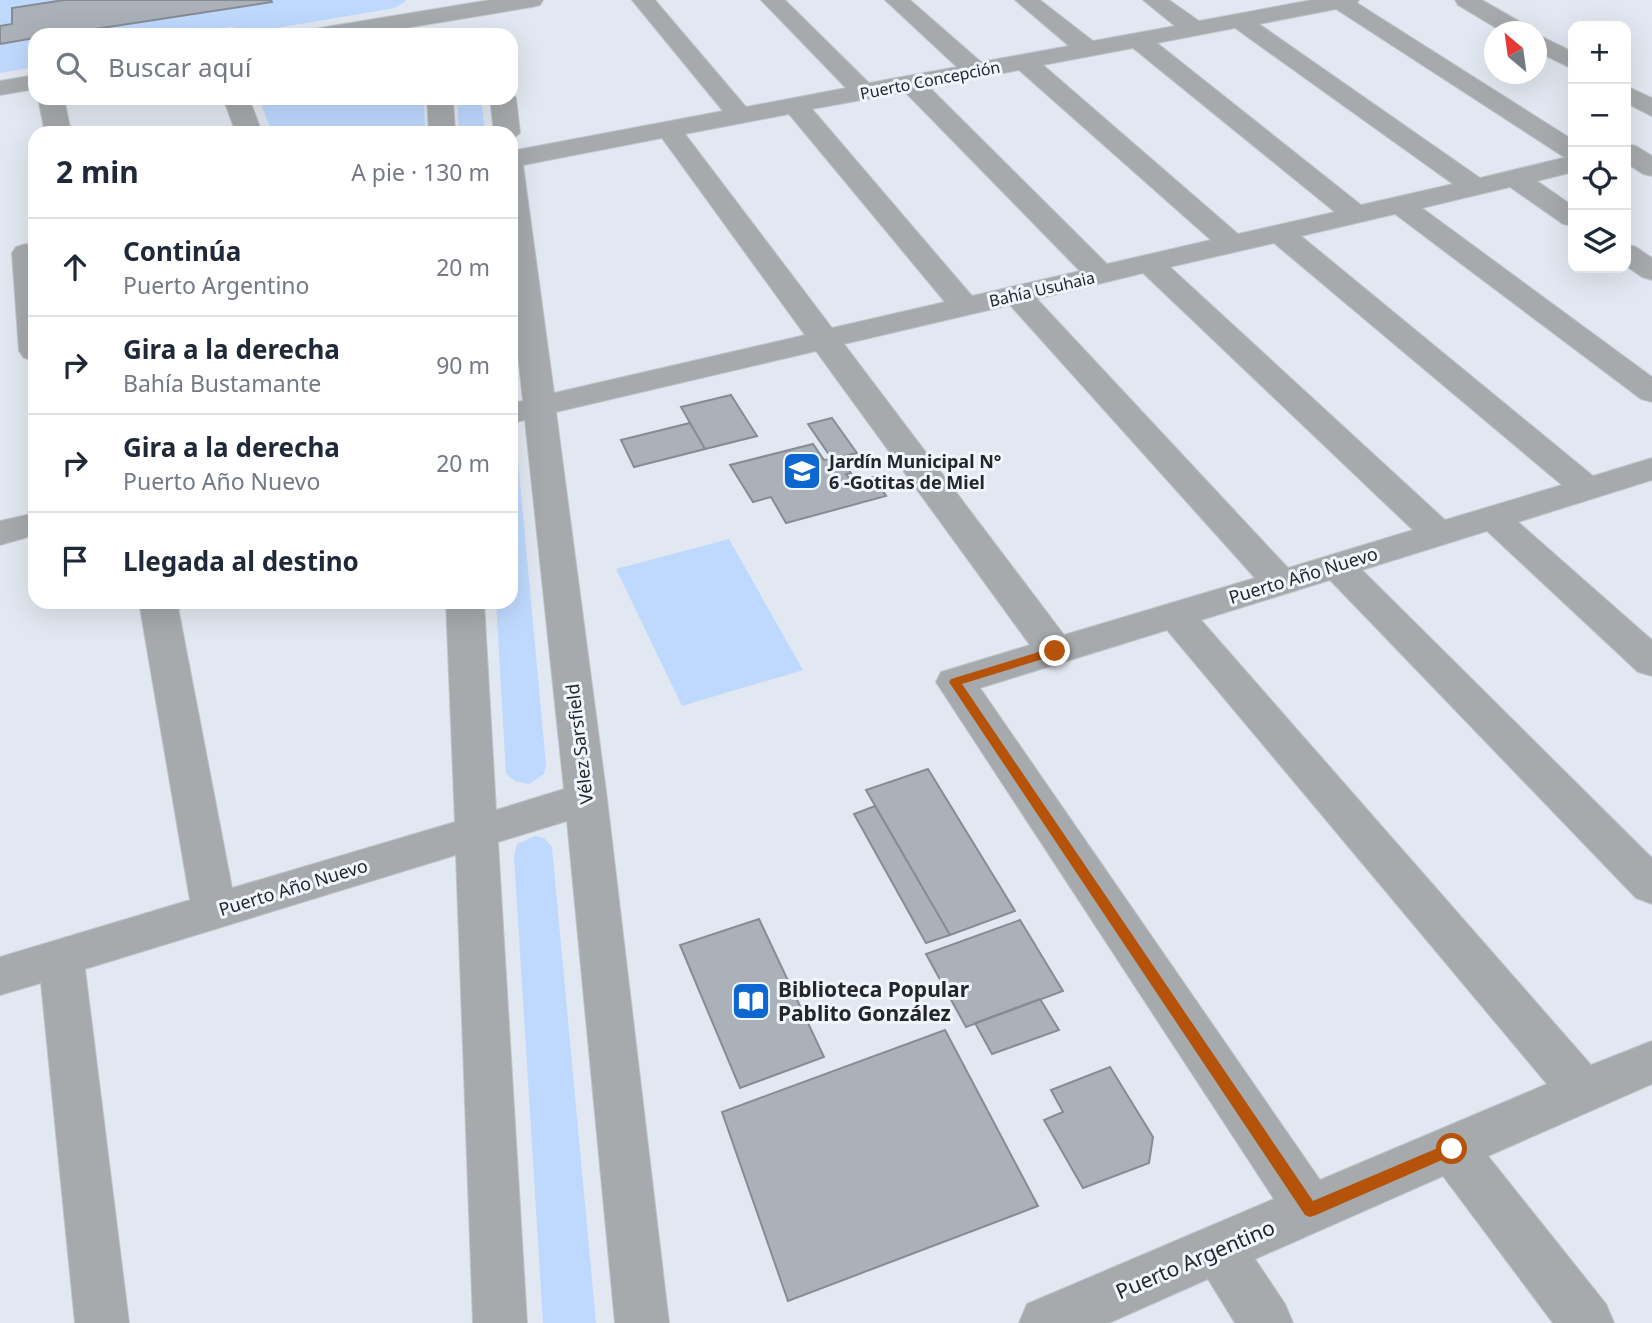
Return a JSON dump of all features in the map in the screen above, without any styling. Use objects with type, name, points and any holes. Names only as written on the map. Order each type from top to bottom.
[{"type":"street","points":[[365,28],[493,11],[533,0]]},
{"type":"street","points":[[643,0],[740,116]]},
{"type":"street","points":[[772,0],[864,92]]},
{"type":"street","points":[[896,0],[976,71]]},
{"type":"street","points":[[1026,0],[1088,50]]},
{"type":"street","points":[[1154,0],[1194,29]]},
{"type":"street","points":[[1466,0],[1502,21]]},
{"type":"street","points":[[1344,1],[1568,148]]},
{"type":"street","name":"Puerto Concepción","points":[[518,158],[1240,21],[1291,5],[1344,1]]},
{"type":"street","points":[[1240,21],[1475,187]]},
{"type":"street","points":[[1138,40],[1356,215]]},
{"type":"street","points":[[1547,47],[1568,59]]},
{"type":"street","points":[[1025,62],[1232,244]]},
{"type":"street","points":[[0,88],[28,83]]},
{"type":"street","points":[[911,83],[1101,275]]},
{"type":"street","points":[[1631,96],[1652,108]]},
{"type":"street","points":[[52,105],[57,126]]},
{"type":"street","points":[[239,105],[246,126]]},
{"type":"street","points":[[440,105],[442,126]]},
{"type":"street","points":[[504,105],[506,126]]},
{"type":"street","points":[[795,105],[965,307]]},
{"type":"street","points":[[668,130],[1055,651]]},
{"type":"street","points":[[1631,151],[1652,146]]},
{"type":"street","points":[[1631,155],[1652,168]]},
{"type":"street","name":"Bahía Usuhaia","points":[[525,410],[1568,165]]},
{"type":"street","points":[[1515,178],[1568,215]]},
{"type":"street","points":[[1401,205],[1652,392]]},
{"type":"street","points":[[1280,233],[1588,489]]},
{"type":"street","points":[[20,255],[28,306]]},
{"type":"street","points":[[1631,256],[1652,271]]},
{"type":"street","points":[[1150,264],[1439,534]]},
{"type":"street","name":"Vélez Sarsfield","points":[[518,288],[525,410],[586,799],[642,1323]]},
{"type":"street","points":[[1017,295],[1280,582]]},
{"type":"street","name":"Puerto Año Nuevo","points":[[1310,1209],[955,682],[1588,489],[1646,478]]},
{"type":"street","points":[[1493,518],[1652,662]]},
{"type":"street","points":[[0,533],[28,526]]},
{"type":"street","points":[[1336,565],[1652,886]]},
{"type":"street","points":[[159,609],[214,911]]},
{"type":"street","points":[[465,609],[500,1323]]},
{"type":"street","points":[[1175,615],[1584,1092]]},
{"type":"street","name":"Puerto Año Nuevo","points":[[0,976],[586,799]]},
{"type":"street","points":[[61,957],[102,1323]]},
{"type":"street","name":"Puerto Argentino","points":[[1046,1323],[1652,1062]]},
{"type":"street","points":[[1452,1149],[1587,1323]]},
{"type":"street","points":[[1219,1249],[1266,1323]]},
{"type":"shaded area","points":[[0,0],[406,0],[395,8],[276,28],[28,28],[28,68],[0,73]]},
{"type":"shaded area","points":[[262,105],[424,105],[425,126],[269,126]]},
{"type":"shaded area","points":[[457,105],[482,105],[484,126],[459,126]]},
{"type":"shaded area","points":[[518,461],[546,764],[544,774],[529,784],[515,781],[506,774],[496,609],[518,609]]},
{"type":"shaded area","points":[[729,539],[803,670],[682,706],[616,569]]},
{"type":"shaded area","points":[[535,836],[544,838],[552,847],[596,1323],[543,1323],[514,856],[517,844]]},
{"type":"building","points":[[64,0],[272,2],[102,28],[28,28],[28,39],[0,44],[0,26],[12,24],[12,8]]},
{"type":"building","points":[[731,395],[757,436],[705,449],[681,407]]},
{"type":"building","name":"Jardín Municipal N° 6 -Gotitas de Miel","points":[[832,418],[857,453],[836,458],[840,465],[845,464],[851,473],[846,474],[852,482],[874,477],[886,496],[786,523],[771,497],[753,502],[730,465],[813,444],[824,460],[832,459],[808,424]]},
{"type":"building","points":[[690,423],[705,449],[634,467],[621,440]]},
{"type":"building","points":[[928,769],[1015,911],[950,935],[866,790]]},
{"type":"building","points":[[875,806],[950,935],[926,943],[854,814]]},
{"type":"building","name":"Biblioteca Popular Pablito González","points":[[759,919],[824,1057],[740,1088],[680,945]]},
{"type":"building","points":[[1020,920],[1063,991],[966,1027],[926,954]]},
{"type":"building","points":[[1040,999],[1059,1030],[992,1054],[975,1023]]},
{"type":"building","points":[[945,1030],[1038,1206],[788,1301],[722,1112]]},
{"type":"building","points":[[1110,1067],[1153,1137],[1149,1163],[1083,1188],[1044,1120],[1063,1112],[1051,1090]]},
{"type":"place","name":"Jardín Municipal N° 6 -Gotitas de Miel","points":[[802,471]]},
{"type":"place","name":"Biblioteca Popular Pablito González","points":[[751,1001]]},
{"type":"route","points":[[1055,651],[955,682],[1310,1209],[1452,1149]]}]
